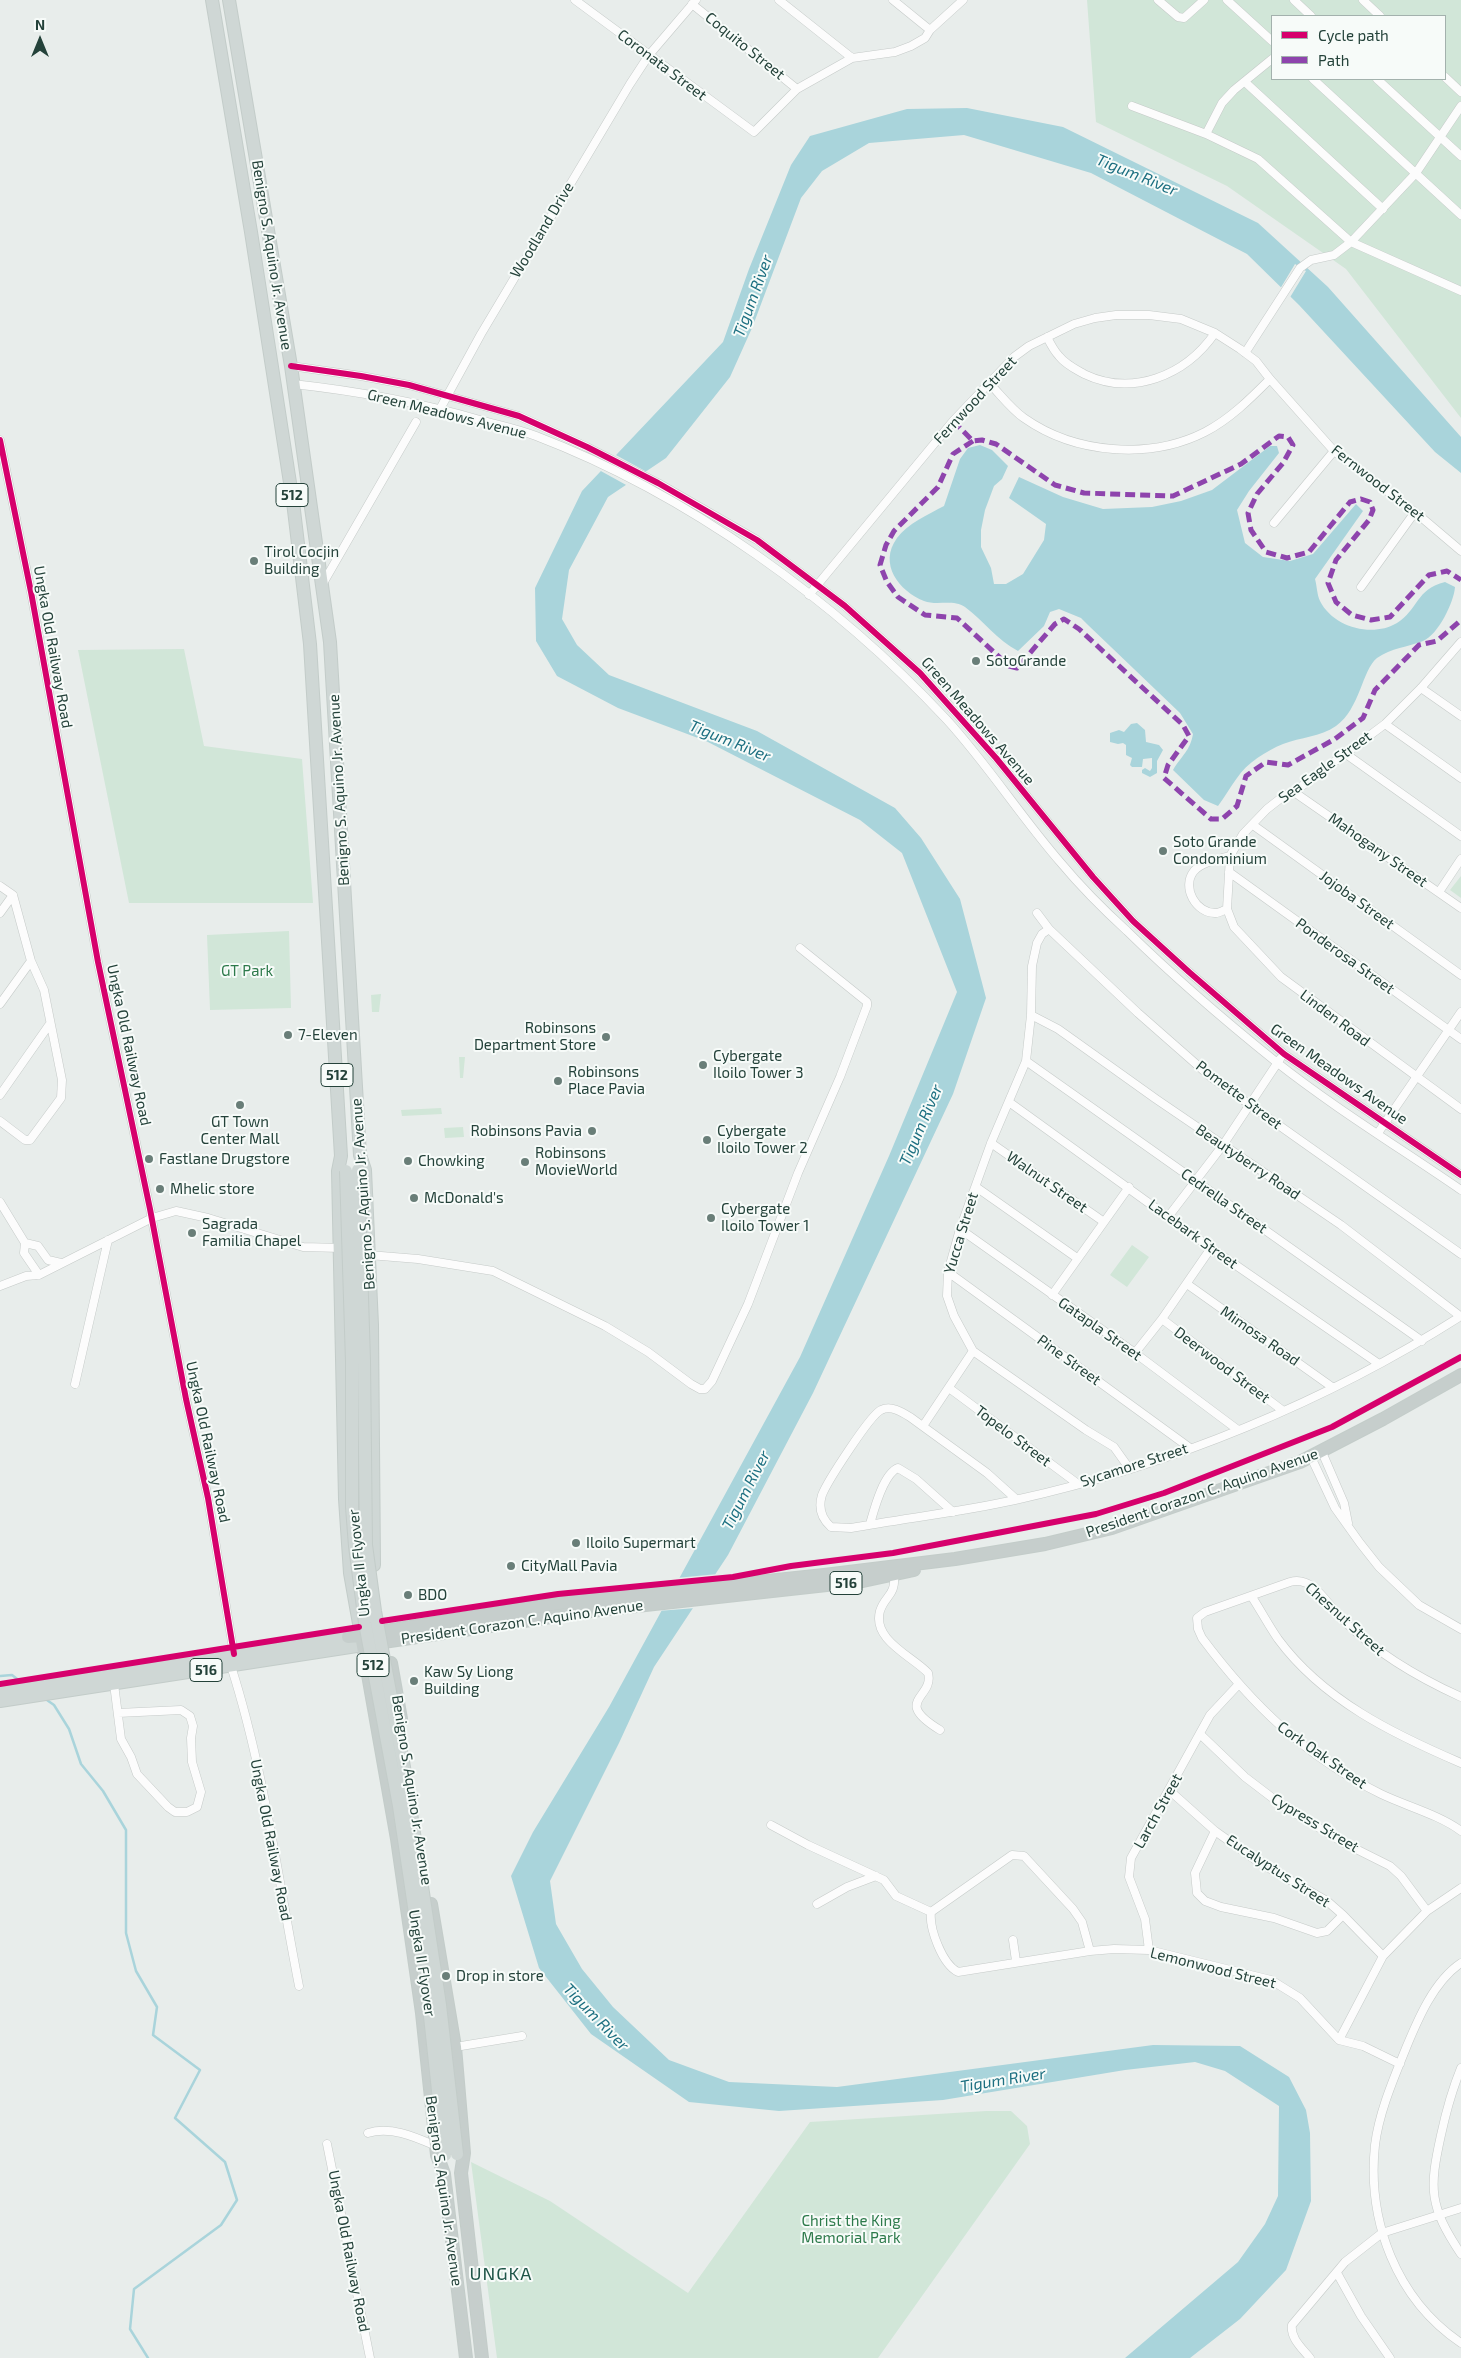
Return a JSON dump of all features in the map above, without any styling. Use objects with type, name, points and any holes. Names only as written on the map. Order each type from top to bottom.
[{"type":"highway","name":"President Corazon C. Aquino Avenue","points":[[734,1590],[956,1559],[1045,1544],[1112,1528],[1316,1454],[1461,1374]]},
{"type":"highway","points":[[348,1543],[364,1572],[374,1638]]},
{"type":"highway","name":"President Corazon C. Aquino Avenue","points":[[374,1638],[630,1601],[894,1575],[956,1559]]},
{"type":"highway","name":"Benigno S. Aquino Jr. Avenue","points":[[374,1638],[384,1766],[422,2013],[446,2152]]},
{"type":"highway","name":"Benigno S. Aquino Jr. Avenue","points":[[374,1638],[388,1706],[402,1727],[455,2047],[464,2153],[462,2173],[482,2358]]},
{"type":"highway","points":[[384,1766],[408,1763]]},
{"type":"highway","name":"Benigno S. Aquino Jr. Avenue","points":[[444,2174],[463,2357]]},
{"type":"main road","name":"Benigno S. Aquino Jr. Avenue","points":[[212,0],[251,232],[293,502],[310,644],[341,1156],[338,1171],[348,1543]]},
{"type":"main road","name":"Benigno S. Aquino Jr. Avenue","points":[[229,0],[291,366],[330,642],[338,746],[360,1155],[365,1170],[369,1255],[372,1333],[374,1638]]},
{"type":"main road","points":[[293,502],[311,499]]},
{"type":"main road","points":[[332,994],[351,993]]},
{"type":"main road","name":"Ungka II Flyover","points":[[360,1155],[352,1170],[364,1361],[366,1544],[375,1611],[404,1767],[439,1996],[446,2152],[444,2174]]},
{"type":"main road","name":"Ungka II Flyover","points":[[341,1156],[352,1170]]},
{"type":"main road","points":[[344,1424],[372,1424]]},
{"type":"main road","name":"President Corazon C. Aquino Avenue","points":[[0,1690],[233,1660],[374,1638]]},
{"type":"main road","name":"President Corazon C. Aquino Avenue","points":[[0,1701],[114,1684],[233,1660]]},
{"type":"main road","name":"Ungka II Flyover","points":[[446,2152],[462,2173]]},
{"type":"street","name":"Coronata Street","points":[[575,0],[749,131],[756,132],[797,89]]},
{"type":"street","points":[[779,0],[852,58]]},
{"type":"street","points":[[893,0],[930,30]]},
{"type":"street","points":[[797,89],[852,58],[903,49],[924,38],[930,30],[963,0]]},
{"type":"street","points":[[1158,0],[1178,17],[1184,18],[1204,0]]},
{"type":"street","points":[[1227,0],[1271,40]]},
{"type":"street","points":[[1294,0],[1310,15]]},
{"type":"street","points":[[1363,0],[1379,15]]},
{"type":"street","name":"Woodland Drive","points":[[440,409],[480,334],[630,84],[649,55],[694,2]]},
{"type":"street","name":"Coquito Street","points":[[694,2],[797,89]]},
{"type":"street","points":[[1206,134],[1222,103],[1271,60]]},
{"type":"street","points":[[1446,77],[1461,92]]},
{"type":"street","points":[[1314,80],[1461,215]]},
{"type":"street","points":[[1378,80],[1461,156]]},
{"type":"street","points":[[1245,82],[1383,208]]},
{"type":"street","points":[[1132,106],[1206,134],[1258,159],[1351,242],[1461,291]]},
{"type":"street","points":[[1246,353],[1300,268],[1311,260],[1334,255],[1351,242],[1416,173],[1461,106]]},
{"type":"street","name":"Fernwood Street","points":[[809,595],[953,421],[1014,357],[1047,337],[1074,324],[1095,318],[1124,315],[1149,315],[1182,319],[1215,334],[1246,353],[1256,361],[1270,380],[1334,451],[1415,512],[1461,551]]},
{"type":"street","points":[[1047,337],[1059,357],[1074,369],[1093,378],[1113,384],[1132,383],[1171,373],[1199,354],[1215,334]]},
{"type":"street","name":"Green Meadows Avenue","points":[[291,366],[361,376],[448,395],[519,416],[658,482],[758,540],[818,584],[920,672],[972,730],[1093,877],[1133,921],[1188,972],[1284,1054],[1461,1175]]},
{"type":"street","points":[[989,383],[1023,417],[1045,430],[1067,439],[1101,447],[1142,450],[1174,444],[1206,432],[1237,411],[1270,380]]},
{"type":"street","name":"Green Meadows Avenue","points":[[293,384],[357,391],[440,409],[533,435],[597,462],[653,491],[751,552],[809,595],[872,646],[949,723],[1061,864],[1124,929],[1184,986],[1278,1063],[1461,1190]]},
{"type":"street","points":[[322,585],[416,422]]},
{"type":"street","name":"Ungka Old Railway Road","points":[[0,440],[31,592],[98,962],[152,1218],[178,1362],[208,1498],[233,1660],[259,1772],[299,1986]]},
{"type":"street","points":[[582,456],[587,447]]},
{"type":"street","points":[[1274,523],[1334,451]]},
{"type":"street","points":[[653,491],[658,482]]},
{"type":"street","points":[[1360,588],[1415,512]]},
{"type":"street","points":[[706,524],[714,514]]},
{"type":"street","name":"Sea Eagle Street","points":[[1227,909],[1230,856],[1243,834],[1267,809],[1285,795],[1294,792],[1385,724],[1459,647]]},
{"type":"street","points":[[1421,688],[1461,716]]},
{"type":"street","points":[[1385,724],[1461,778]]},
{"type":"street","points":[[1346,754],[1461,836]]},
{"type":"street","name":"Mahogany Street","points":[[1294,792],[1461,908]]},
{"type":"street","name":"Jojoba Street","points":[[1253,825],[1461,975]]},
{"type":"street","points":[[1227,909],[1215,913],[1204,909],[1192,899],[1189,886],[1195,871],[1204,865],[1230,856]]},
{"type":"street","points":[[1439,892],[1461,859]]},
{"type":"street","name":"Ponderosa Street","points":[[1229,872],[1461,1039]]},
{"type":"street","points":[[0,886],[13,895],[31,961],[44,990],[49,1025],[62,1080],[61,1098],[30,1140],[25,1140],[0,1121]]},
{"type":"street","points":[[0,913],[13,895]]},
{"type":"street","name":"Linden Road","points":[[1227,909],[1234,928],[1281,977],[1461,1110]]},
{"type":"street","name":"Pomette Street","points":[[1037,913],[1049,928],[1138,1013],[1212,1078],[1461,1254]]},
{"type":"street","name":"Yucca Street","points":[[1049,928],[1042,934],[1037,943],[1032,966],[1031,1015],[1026,1061],[990,1143],[960,1229],[948,1272],[947,1296],[954,1316],[973,1351],[1086,1430],[1114,1447],[1129,1468]]},
{"type":"street","points":[[369,1255],[418,1259],[493,1271],[605,1326],[648,1352],[691,1384],[700,1389],[705,1389],[712,1381],[742,1320],[798,1173],[840,1077],[867,1006],[867,1002],[855,990],[800,948]]},
{"type":"street","points":[[0,1004],[31,961]]},
{"type":"street","points":[[1378,1133],[1417,1079],[1447,1030],[1461,1012]]},
{"type":"street","name":"Beautyberry Road","points":[[1031,1015],[1058,1029],[1341,1225],[1460,1316]]},
{"type":"street","points":[[0,1095],[49,1025]]},
{"type":"street","points":[[1168,1217],[1223,1145],[1284,1054]]},
{"type":"street","name":"Cedrella Street","points":[[1026,1061],[1422,1341]]},
{"type":"street","name":"Lacebark Street","points":[[1009,1102],[1168,1217],[1378,1364]]},
{"type":"street","name":"Walnut Street","points":[[990,1143],[1104,1222]]},
{"type":"street","points":[[976,1186],[1077,1258]]},
{"type":"street","points":[[1052,1295],[1129,1187]]},
{"type":"street","points":[[0,1202],[25,1243],[24,1253],[39,1275]]},
{"type":"street","points":[[0,1286],[26,1276],[39,1275],[152,1218],[176,1211],[208,1218],[303,1247],[341,1248]]},
{"type":"street","name":"Gatapla Street","points":[[960,1229],[1238,1430]]},
{"type":"street","points":[[75,1384],[108,1240]]},
{"type":"street","points":[[25,1243],[38,1246],[48,1260],[62,1263]]},
{"type":"street","points":[[1135,1354],[1188,1284],[1212,1248]]},
{"type":"street","name":"Pine Street","points":[[948,1272],[1190,1448]]},
{"type":"street","name":"Mimosa Road","points":[[1188,1284],[1332,1387]]},
{"type":"street","name":"Sycamore Street","points":[[1016,1500],[987,1474],[923,1426],[902,1411],[894,1409],[882,1410],[870,1419],[822,1496],[821,1510],[826,1522],[831,1527],[839,1529],[953,1512],[1016,1500],[1078,1484],[1190,1448],[1238,1430],[1378,1364],[1422,1341],[1460,1316]]},
{"type":"street","name":"Deerwood Street","points":[[1162,1319],[1282,1410]]},
{"type":"street","points":[[923,1426],[973,1351]]},
{"type":"street","name":"Topelo Street","points":[[949,1388],[1078,1484]]},
{"type":"street","points":[[1316,1454],[1336,1508],[1360,1543],[1400,1588],[1420,1605],[1461,1629]]},
{"type":"street","points":[[1316,1454],[1344,1503],[1349,1528]]},
{"type":"street","points":[[870,1524],[880,1492],[890,1473],[898,1468],[916,1480],[953,1512]]},
{"type":"street","points":[[894,1575],[894,1590],[880,1610],[882,1631],[887,1639],[928,1673],[928,1682],[917,1701],[917,1710],[919,1716],[940,1730]]},
{"type":"street","name":"Chesnut Street","points":[[1252,1597],[1296,1580],[1310,1583],[1345,1623],[1375,1647],[1426,1681],[1461,1697]]},
{"type":"street","points":[[1252,1597],[1278,1639],[1295,1659],[1339,1698],[1378,1724],[1461,1763]]},
{"type":"street","name":"Cork Oak Street","points":[[1252,1597],[1206,1612],[1197,1618],[1198,1629],[1202,1638],[1238,1685],[1291,1736],[1346,1775],[1381,1794],[1461,1831]]},
{"type":"street","points":[[114,1684],[121,1739],[132,1757],[137,1774],[175,1812],[187,1812],[197,1807],[201,1792],[192,1762],[191,1738],[193,1726],[190,1716],[181,1710],[118,1713]]},
{"type":"street","name":"Larch Street","points":[[1149,1950],[1145,1919],[1131,1886],[1130,1867],[1135,1852],[1200,1734],[1219,1704],[1238,1685]]},
{"type":"street","name":"Cypress Street","points":[[1200,1734],[1245,1777],[1283,1806],[1344,1843],[1390,1866],[1401,1876],[1427,1911]]},
{"type":"street","name":"Eucalyptus Street","points":[[1169,1790],[1215,1831],[1260,1863],[1327,1901],[1344,1915],[1383,1956]]},
{"type":"street","points":[[771,1825],[808,1845],[884,1880],[896,1896],[931,1912],[1012,1856],[1024,1856],[1078,1916],[1082,1922],[1090,1951]]},
{"type":"street","points":[[1215,1831],[1195,1873],[1198,1893],[1204,1901],[1221,1907],[1274,1918],[1317,1933],[1327,1931],[1344,1915]]},
{"type":"street","points":[[817,1904],[859,1881],[876,1876]]},
{"type":"street","points":[[1400,2064],[1362,2046],[1339,2040],[1383,1956],[1427,1911],[1461,1888]]},
{"type":"street","name":"Lemonwood Street","points":[[931,1912],[932,1930],[946,1962],[952,1969],[966,1972],[1016,1962],[1090,1951],[1114,1949],[1149,1950],[1271,1980],[1284,1986],[1319,2016],[1339,2040]]},
{"type":"street","points":[[1013,1940],[1016,1962]]},
{"type":"street","points":[[1461,1963],[1443,1980],[1412,2033],[1400,2064],[1376,2143],[1374,2172],[1382,2233],[1389,2256],[1399,2276],[1418,2303],[1446,2332],[1461,2343]]},
{"type":"street","points":[[455,2047],[522,2036]]},
{"type":"street","points":[[1461,2068],[1449,2100],[1433,2171],[1432,2185],[1438,2214],[1448,2236],[1461,2254]]},
{"type":"street","points":[[368,2132],[390,2131],[414,2137],[446,2152]]},
{"type":"street","name":"Ungka Old Railway Road","points":[[327,2144],[370,2358]]},
{"type":"street","points":[[1310,2358],[1294,2337],[1291,2331],[1292,2325],[1345,2262],[1382,2233],[1461,2208]]},
{"type":"street","points":[[1337,2273],[1361,2316],[1390,2358]]},
{"type":"green space","points":[[1087,0],[1461,0],[1461,418],[1346,269],[1227,186],[1096,122]]},
{"type":"green space","points":[[184,649],[204,746],[302,759],[313,903],[129,903],[78,650]]},
{"type":"green space","points":[[1461,876],[1461,898],[1450,890]]},
{"type":"green space","name":"GT Park","points":[[289,931],[291,1008],[210,1010],[207,935]]},
{"type":"green space","points":[[381,994],[379,1012],[372,1012],[371,995]]},
{"type":"green space","points":[[459,1057],[465,1057],[463,1078],[460,1078]]},
{"type":"green space","points":[[441,1108],[442,1114],[402,1116],[401,1110]]},
{"type":"green space","points":[[463,1127],[464,1137],[445,1138],[444,1128]]},
{"type":"green space","points":[[1132,1245],[1149,1257],[1127,1287],[1110,1275]]},
{"type":"green space","name":"Christ the King Memorial Park","points":[[1011,2111],[1027,2126],[1030,2144],[878,2358],[497,2358],[471,2162],[550,2201],[688,2293],[810,2122]]},
{"type":"water","name":"Tigum River","points":[[967,108],[1063,127],[1258,223],[1328,287],[1461,437],[1461,473],[1435,452],[1299,305],[1247,254],[1091,173],[964,135],[869,143],[822,171],[801,198],[752,328],[730,377],[666,458],[608,497],[569,570],[562,619],[577,645],[609,675],[757,731],[895,808],[921,838],[960,899],[986,998],[953,1094],[813,1393],[728,1555],[654,1667],[619,1743],[550,1881],[556,1924],[582,1969],[613,2007],[669,2060],[729,2082],[837,2087],[1153,2045],[1240,2046],[1289,2077],[1306,2110],[1310,2133],[1311,2201],[1286,2270],[1240,2319],[1190,2358],[1125,2358],[1238,2262],[1265,2224],[1278,2196],[1279,2106],[1225,2071],[1195,2062],[1125,2070],[943,2100],[779,2111],[689,2102],[591,2034],[539,1968],[511,1876],[533,1832],[609,1707],[800,1357],[889,1156],[957,992],[902,853],[860,820],[706,741],[618,708],[557,676],[536,641],[535,588],[582,491],[723,342],[749,269],[791,165],[810,136],[907,109]]},
{"type":"water","points":[[980,445],[992,450],[1008,466],[1002,479],[994,486],[985,510],[981,530],[981,547],[991,568],[994,584],[1006,584],[1023,574],[1044,540],[1046,524],[1009,498],[1019,477],[1063,497],[1103,509],[1152,507],[1181,501],[1212,490],[1270,446],[1277,446],[1279,453],[1249,491],[1237,510],[1245,543],[1263,557],[1290,561],[1313,554],[1356,504],[1363,511],[1315,579],[1319,599],[1326,610],[1343,623],[1354,627],[1376,630],[1397,623],[1404,618],[1423,595],[1435,585],[1445,582],[1455,587],[1452,601],[1444,617],[1429,638],[1388,652],[1377,658],[1368,671],[1356,700],[1344,719],[1330,730],[1283,744],[1257,758],[1234,781],[1218,806],[1204,800],[1173,770],[1188,749],[1193,734],[1180,713],[1081,618],[1059,609],[1050,612],[1044,626],[1018,651],[1010,647],[965,607],[955,603],[924,601],[899,584],[891,567],[890,557],[897,538],[912,524],[944,506],[960,459],[968,448]]},
{"type":"water","points":[[1137,723],[1145,730],[1146,742],[1159,745],[1163,750],[1157,761],[1157,773],[1150,777],[1142,773],[1142,770],[1145,768],[1150,771],[1152,768],[1152,758],[1143,759],[1142,767],[1132,767],[1130,765],[1132,758],[1126,755],[1126,745],[1110,742],[1110,733],[1119,730],[1124,732],[1131,724]]},
{"type":"pier","points":[[1295,264],[1306,271],[1289,299],[1280,289]]},
{"type":"pier","points":[[614,454],[645,471],[641,477],[628,486],[599,470]]},
{"type":"pier","points":[[718,1574],[696,1608],[658,1611],[676,1578]]},
{"type":"waterway","points":[[0,1676],[12,1675],[21,1682]]},
{"type":"waterway","points":[[44,1698],[54,1705],[69,1729],[81,1764],[103,1791],[126,1830],[126,1933],[136,1971],[157,2007],[153,2035],[200,2070],[175,2118],[225,2162],[237,2200],[221,2225],[134,2289],[130,2329],[148,2358]]},
{"type":"marked path","points":[[953,421],[973,441],[982,440],[996,444],[1055,485],[1084,493],[1173,496],[1241,464],[1279,436],[1288,437],[1293,445],[1283,463],[1257,494],[1248,513],[1251,530],[1266,552],[1287,558],[1309,552],[1350,502],[1361,499],[1370,502],[1373,510],[1369,520],[1336,560],[1328,583],[1336,602],[1352,615],[1371,620],[1390,617],[1429,575],[1447,571],[1461,580]]},
{"type":"marked path","points":[[973,441],[953,454],[938,487],[894,531],[886,545],[880,565],[887,582],[898,597],[925,615],[957,618],[1009,666],[1017,668],[1055,624],[1064,619],[1079,629],[1183,725],[1189,736],[1168,765],[1164,778],[1211,819],[1222,819],[1237,806],[1246,776],[1266,762],[1288,765],[1335,739],[1363,718],[1375,690],[1419,645],[1437,641],[1461,620]]},
{"type":"cycle path","points":[[291,366],[409,385],[519,416],[587,447],[658,483],[757,540],[845,606],[920,673],[996,758],[1093,877],[1133,921],[1189,972],[1284,1054],[1461,1175]]},
{"type":"cycle path","points":[[0,440],[31,592],[98,962],[150,1209],[186,1399],[208,1498],[234,1654]]},
{"type":"cycle path","points":[[382,1621],[558,1594],[733,1577],[791,1566],[893,1553],[1096,1514],[1164,1493],[1332,1427],[1461,1357]]},
{"type":"cycle path","points":[[0,1684],[359,1627]]},
{"type":"place","name":"Tirol Cocjin Building","points":[[254,561]]},
{"type":"place","name":"SotoGrande","points":[[976,661]]},
{"type":"place","name":"Soto Grande Condominium","points":[[1163,851]]},
{"type":"place","name":"7-Eleven","points":[[288,1035]]},
{"type":"place","name":"Robinsons Department Store","points":[[606,1037]]},
{"type":"place","name":"Cybergate Iloilo Tower 3","points":[[703,1065]]},
{"type":"place","name":"Robinsons Place Pavia","points":[[558,1081]]},
{"type":"place","name":"GT Town Center Mall","points":[[240,1105]]},
{"type":"place","name":"Robinsons Pavia","points":[[592,1131]]},
{"type":"place","name":"Cybergate Iloilo Tower 2","points":[[707,1140]]},
{"type":"place","name":"Fastlane Drugstore","points":[[149,1159]]},
{"type":"place","name":"Chowking","points":[[408,1161]]},
{"type":"place","name":"Robinsons MovieWorld","points":[[525,1162]]},
{"type":"place","name":"Mhelic store","points":[[160,1189]]},
{"type":"place","name":"McDonald's","points":[[414,1198]]},
{"type":"place","name":"Cybergate Iloilo Tower 1","points":[[711,1218]]},
{"type":"place","name":"Sagrada Familia Chapel","points":[[192,1233]]},
{"type":"place","name":"Iloilo Supermart","points":[[576,1543]]},
{"type":"place","name":"CityMall Pavia","points":[[511,1566]]},
{"type":"place","name":"BDO","points":[[408,1595]]},
{"type":"place","name":"Kaw Sy Liong Building","points":[[414,1681]]},
{"type":"place","name":"Drop in store","points":[[446,1976]]},
{"type":"district","name":"UNGKA","points":[[501,2274]]}]
